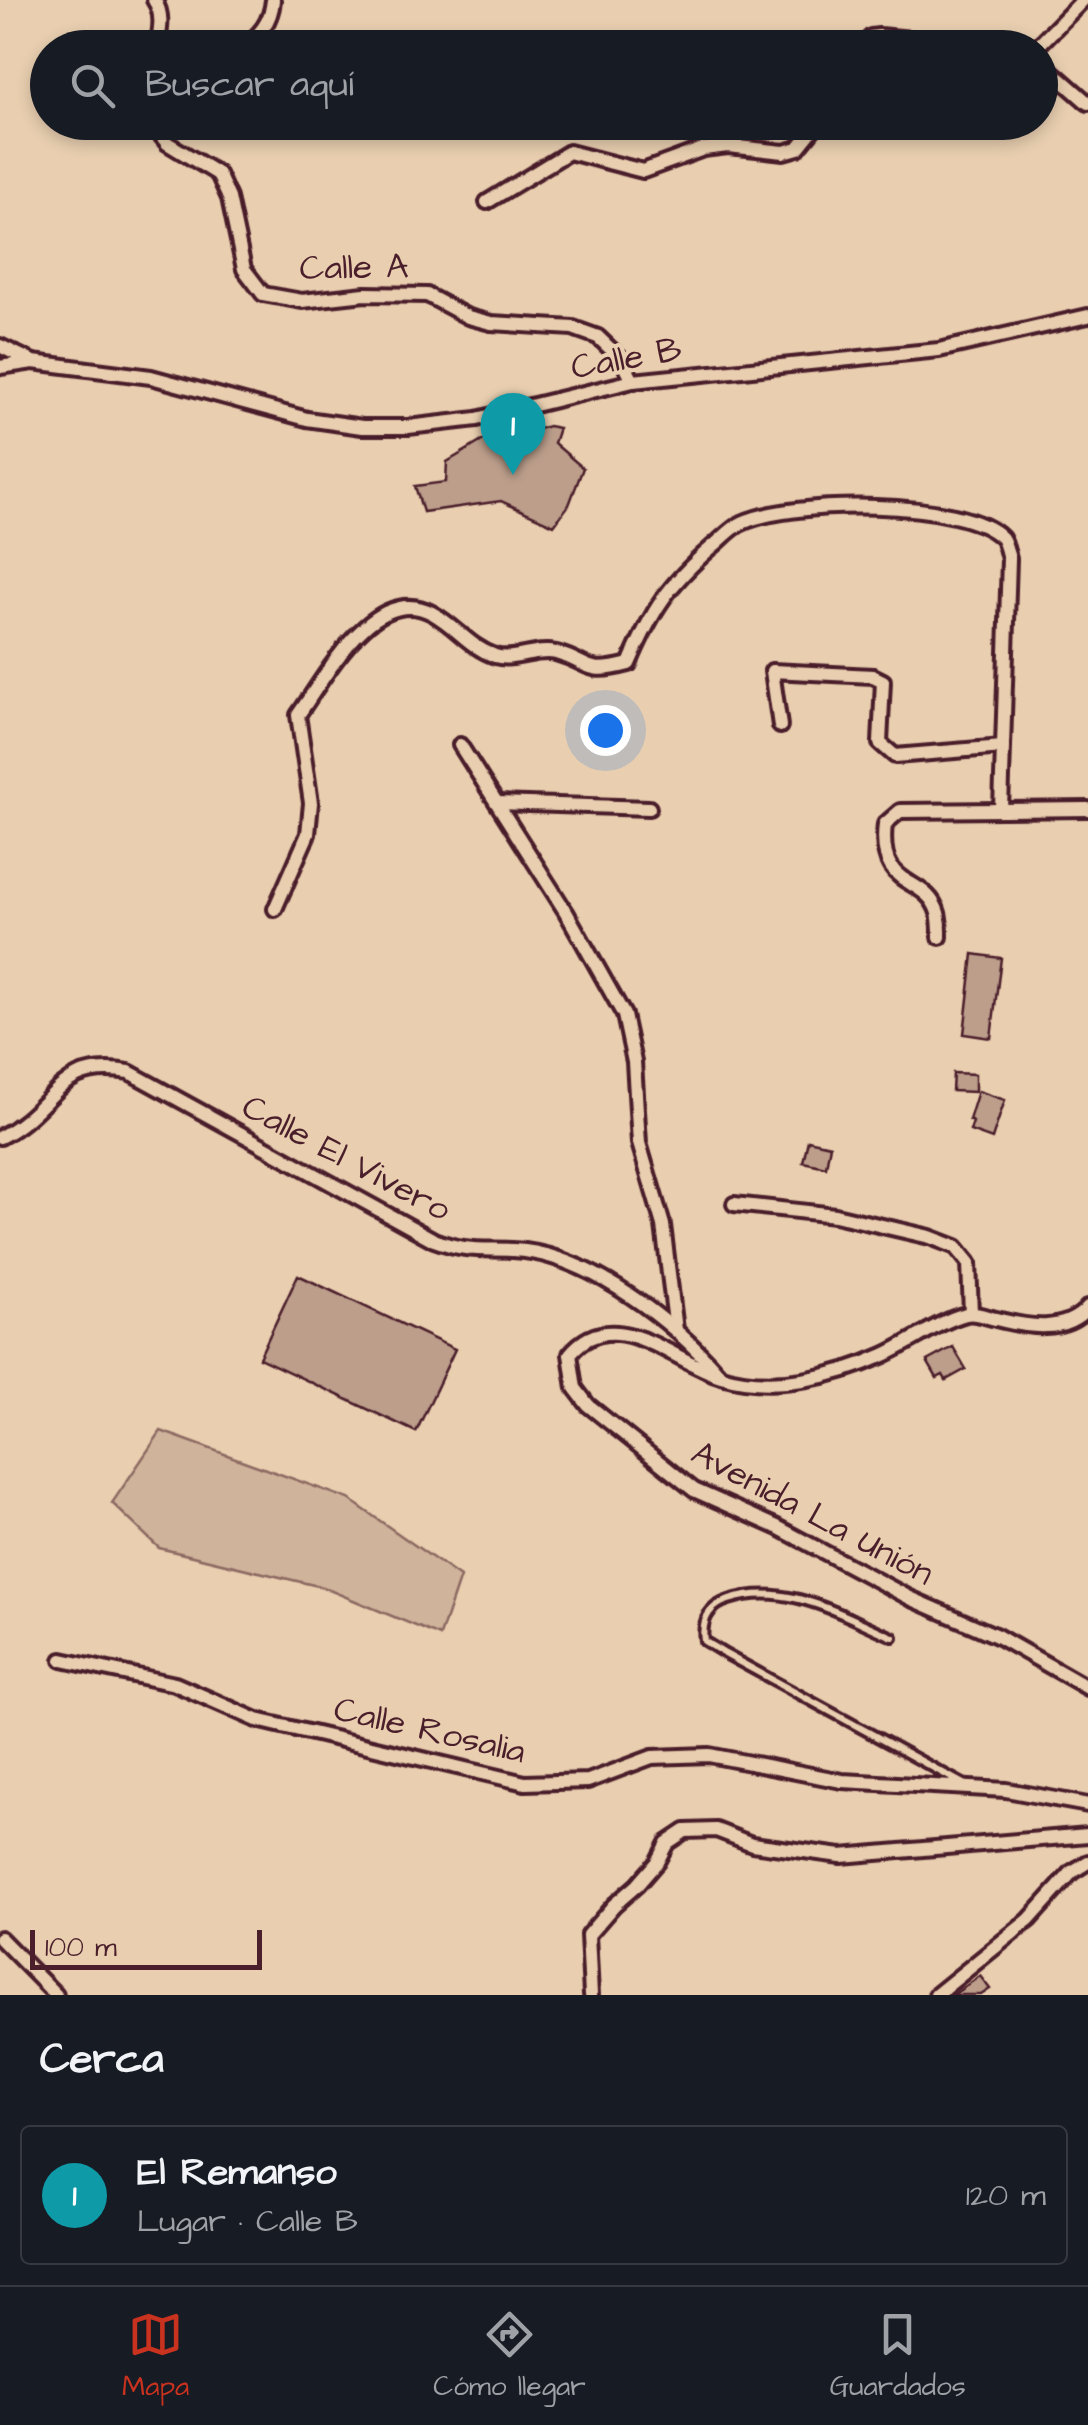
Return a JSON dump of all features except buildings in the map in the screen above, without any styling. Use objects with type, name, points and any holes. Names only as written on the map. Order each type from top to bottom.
[{"type":"street","points":[[154,0],[159,8],[160,30]]},
{"type":"street","points":[[260,30],[266,24],[273,0]]},
{"type":"street","points":[[1054,30],[1084,0]]},
{"type":"street","points":[[1058,77],[1088,103]]},
{"type":"street","name":"Calle A","points":[[164,140],[218,174],[229,198],[244,268],[264,294],[302,301],[365,294],[427,295],[468,317],[492,323],[573,328],[598,337],[622,360],[632,381]]},
{"type":"street","points":[[488,202],[569,152],[643,171],[703,149],[728,146],[784,152],[798,148],[805,140]]},
{"type":"street","name":"Calle B","points":[[0,367],[34,362],[151,377],[306,420],[362,427],[408,427],[478,420],[632,381],[938,350],[1088,316]]},
{"type":"street","points":[[0,346],[34,362]]},
{"type":"street","points":[[276,909],[308,834],[311,802],[298,716],[353,636],[384,613],[409,607],[432,612],[475,648],[501,658],[555,652],[582,666],[604,670],[628,664],[652,611],[682,573],[741,523],[801,508],[924,509],[985,526],[1004,540],[1009,560],[1000,809]]},
{"type":"street","points":[[780,726],[772,671],[873,676],[883,681],[880,743],[895,756],[1003,747]]},
{"type":"street","points":[[460,746],[566,912],[624,1015],[634,1062],[639,1144],[662,1225],[676,1330]]},
{"type":"street","points":[[497,803],[649,808]]},
{"type":"street","points":[[940,937],[938,912],[929,899],[889,866],[882,848],[885,824],[900,810],[1088,809]]},
{"type":"street","name":"Calle El Vivero","points":[[0,1137],[26,1122],[72,1076],[106,1068],[129,1072],[434,1240],[458,1250],[522,1251],[550,1256],[644,1304],[721,1376]]},
{"type":"street","points":[[734,1204],[836,1215],[956,1247],[969,1264],[970,1313],[1029,1327],[1058,1324],[1080,1316],[1088,1307]]},
{"type":"street","name":"Avenida La Unión","points":[[970,1313],[882,1356],[814,1378],[782,1382],[721,1376],[630,1335],[603,1332],[583,1338],[570,1354],[576,1388],[588,1405],[694,1490],[793,1535],[910,1598],[997,1636],[1088,1688]]},
{"type":"street","name":"Calle Rosalia","points":[[62,1660],[175,1684],[257,1720],[525,1783],[588,1780],[652,1758],[709,1755],[842,1780],[1006,1790],[1088,1806]]},
{"type":"street","points":[[591,1995],[588,1935],[657,1862],[667,1843],[685,1830],[716,1830],[752,1844],[841,1856],[1088,1835]]},
{"type":"street","points":[[936,1995],[1029,1920],[1072,1872],[1088,1862]]},
{"type":"street","points":[[0,1938],[56,1995]]},
{"type":"lane","points":[[893,1637],[780,1593],[746,1594],[721,1602],[707,1614],[702,1627],[704,1641],[725,1654],[970,1788]]},
{"type":"shaded area","points":[[161,1431],[349,1499],[460,1577],[440,1636],[322,1587],[159,1548],[112,1503]]},
{"type":"place","name":"El Remanso","points":[[513,475]]}]
